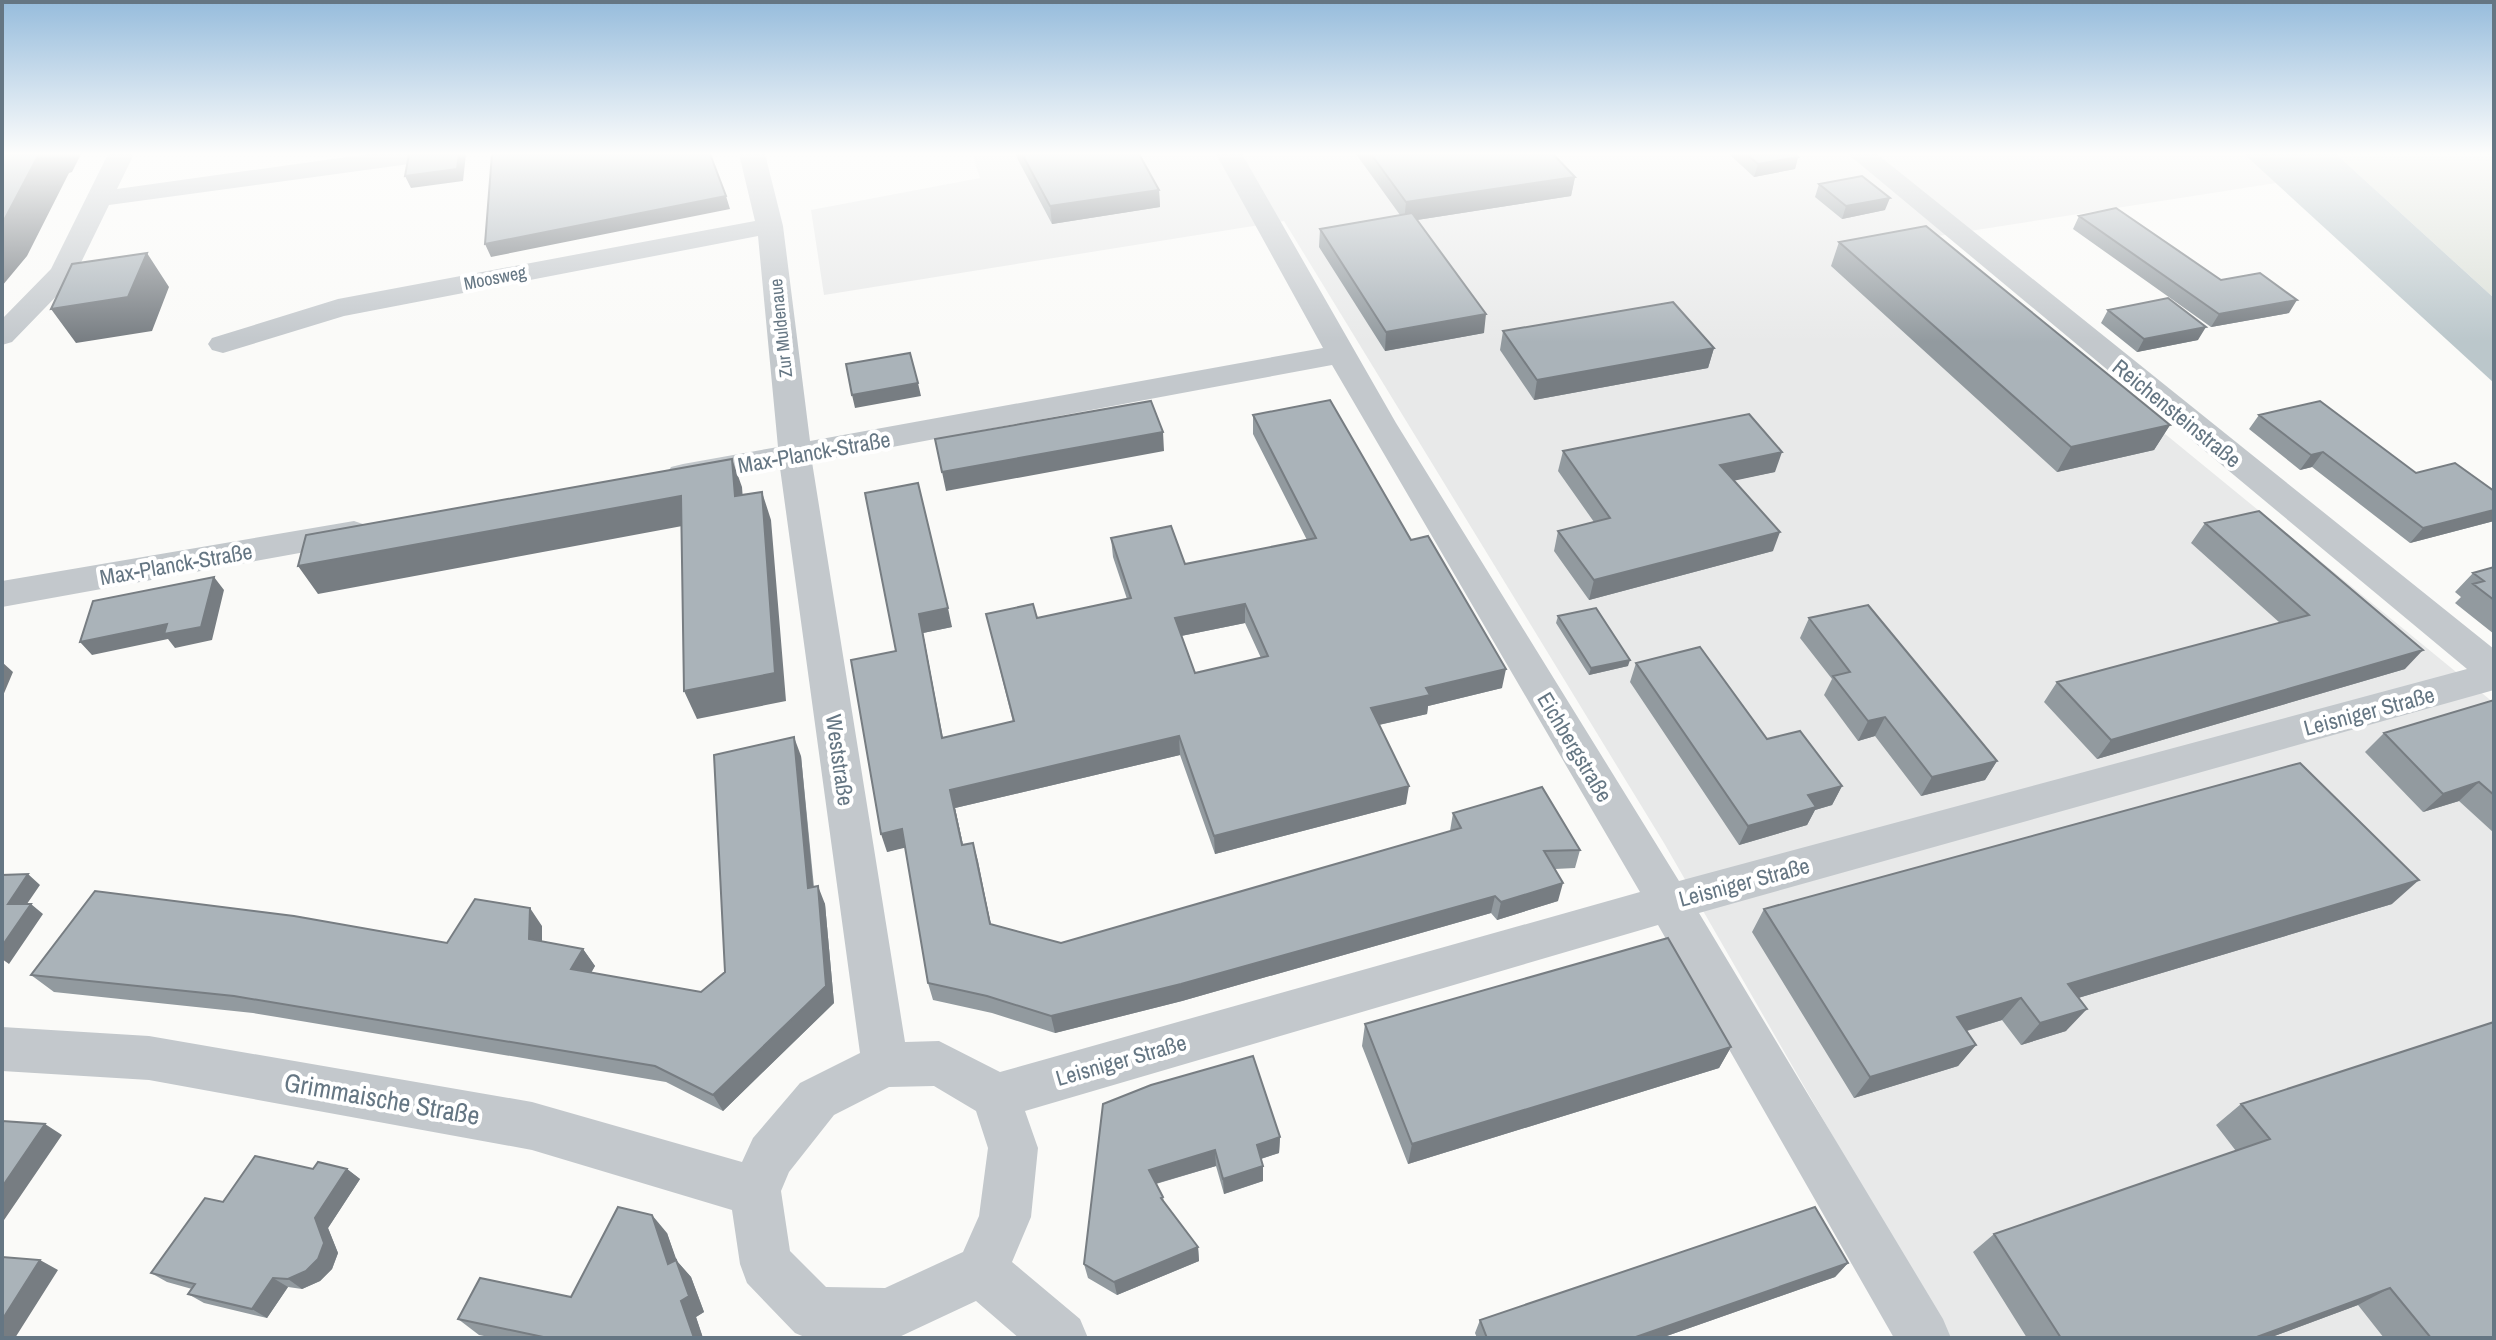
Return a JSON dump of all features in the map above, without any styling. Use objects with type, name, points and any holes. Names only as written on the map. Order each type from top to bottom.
[{"type":"street","points":[[2,336],[63,273],[90,217]]},
{"type":"street","name":"Zur Muldenaue","points":[[768,217],[795,456]]},
{"type":"street","name":"Eichbergstraße","points":[[1264,217],[1341,354],[1924,1338]]},
{"type":"street","name":"Reichensteinstraße","points":[[1938,217],[2494,670]]},
{"type":"street","name":"Moosweg","points":[[223,344],[338,308],[770,226]]},
{"type":"street","name":"Max-Planck-Straße","points":[[655,480],[1341,354]]},
{"type":"street","name":"Weststraße","points":[[795,456],[885,1065]]},
{"type":"street","name":"Max-Planck-Straße","points":[[2,594],[391,526]]},
{"type":"street","name":"Leisniger Straße","points":[[996,1096],[1669,903],[2494,676]]},
{"type":"street","name":"Grimmaische Straße","points":[[2,1049],[149,1058],[532,1126],[755,1191]]},
{"type":"street","points":[[939,1063],[996,1096],[1013,1148],[1005,1217],[982,1271],[887,1315],[810,1326],[766,1264],[755,1191],[771,1155],[817,1099],[885,1065],[939,1063]]},
{"type":"street","points":[[982,1271],[1061,1338]]},
{"type":"shaded area","points":[[812,217],[2062,217],[1938,236],[2159,429],[2494,703],[2494,1338],[1949,1338],[1664,843],[1284,221],[824,295]]},
{"type":"shaded area","points":[[2312,217],[2405,217],[2494,298],[2494,383]]},
{"type":"shaded area","points":[[2405,217],[2494,217],[2494,298]]},
{"type":"building","points":[[487,217],[623,217],[485,244]]},
{"type":"building","points":[[1392,217],[1415,217],[1486,314],[1386,332],[1320,229]]},
{"type":"building","points":[[2080,217],[2128,217],[2221,280],[2260,273],[2297,300],[2219,314]]},
{"type":"building","points":[[1926,226],[2170,425],[2071,447],[1839,242]]},
{"type":"building","points":[[147,253],[128,297],[51,309],[72,264]]},
{"type":"building","points":[[2168,298],[2206,327],[2144,339],[2108,310]]},
{"type":"building","points":[[1673,302],[1714,348],[1537,380],[1503,331]]},
{"type":"building","points":[[910,353],[918,383],[852,395],[846,364]]},
{"type":"building","points":[[1330,400],[1411,540],[1428,536],[1506,669],[1426,688],[1430,695],[1371,708],[1409,786],[1214,836],[1179,736],[950,790],[962,845],[973,843],[990,924],[1061,943],[1461,828],[1453,813],[1542,787],[1580,850],[1544,851],[1563,883],[1501,902],[1495,896],[1181,984],[1051,1016],[987,996],[928,983],[902,829],[881,834],[851,660],[896,651],[865,493],[918,483],[948,608],[919,614],[942,738],[1014,721],[986,614],[1033,604],[1037,618],[1131,598],[1111,538],[1171,526],[1185,564],[1316,538],[1253,415]],"holes":[[[1245,604],[1268,656],[1195,673],[1175,618]]]},
{"type":"building","points":[[1151,401],[1163,432],[942,472],[935,439]]},
{"type":"building","points":[[2320,401],[2416,473],[2455,463],[2494,491],[2494,510],[2423,528],[2323,452],[2311,455],[2259,415]]},
{"type":"building","points":[[1749,414],[1782,452],[1720,465],[1780,532],[1594,580],[1558,531],[1610,518],[1563,451]]},
{"type":"building","points":[[732,459],[735,496],[762,492],[775,673],[684,691],[681,496],[298,566],[306,535]]},
{"type":"building","points":[[2259,511],[2423,650],[2111,740],[2057,682],[2309,615],[2205,523]]},
{"type":"building","points":[[2494,567],[2494,600],[2473,584],[2484,581],[2473,573]]},
{"type":"building","points":[[214,577],[201,627],[164,634],[167,624],[80,642],[93,601]]},
{"type":"building","points":[[1868,605],[1997,761],[1932,777],[1885,717],[1868,721],[1833,676],[1850,672],[1809,618]]},
{"type":"building","points":[[1596,608],[1630,660],[1591,668],[1558,616]]},
{"type":"building","points":[[1700,647],[1767,739],[1800,731],[1842,786],[1808,795],[1816,807],[1748,826],[1636,663]]},
{"type":"building","points":[[2494,700],[2494,795],[2479,782],[2443,794],[2384,733]]},
{"type":"building","points":[[794,737],[808,888],[818,886],[826,986],[713,1095],[655,1066],[234,996],[31,975],[95,891],[294,916],[447,943],[475,899],[530,908],[529,939],[583,949],[571,969],[701,992],[725,972],[714,755]]},
{"type":"building","points":[[2300,763],[2419,880],[2068,984],[2087,1009],[2040,1023],[2021,998],[1957,1017],[1976,1045],[1870,1077],[1764,909]]},
{"type":"building","points":[[28,874],[8,904],[31,904],[2,946],[2,875]]},
{"type":"building","points":[[1668,938],[1731,1047],[1412,1144],[1365,1024]]},
{"type":"building","points":[[2494,1022],[2494,1338],[2431,1338],[2390,1288],[2254,1338],[2061,1338],[1994,1234],[2270,1139],[2241,1104]]},
{"type":"building","points":[[1253,1056],[1280,1137],[1257,1145],[1263,1166],[1223,1179],[1215,1150],[1149,1170],[1161,1198],[1198,1247],[1114,1282],[1084,1264],[1103,1104],[1151,1085]]},
{"type":"building","points":[[2,1121],[45,1124],[2,1187]]},
{"type":"building","points":[[255,1156],[313,1169],[318,1162],[347,1169],[315,1218],[324,1243],[318,1259],[306,1271],[288,1279],[273,1278],[252,1309],[188,1294],[195,1284],[151,1273],[205,1198],[223,1202]]},
{"type":"building","points":[[618,1207],[652,1215],[668,1264],[676,1260],[689,1296],[681,1301],[694,1338],[548,1338],[458,1319],[480,1278],[571,1297]]},
{"type":"building","points":[[1815,1207],[1848,1263],[1633,1338],[1487,1338],[1480,1320]]},
{"type":"building","points":[[2,1257],[40,1260],[2,1320]]}]
